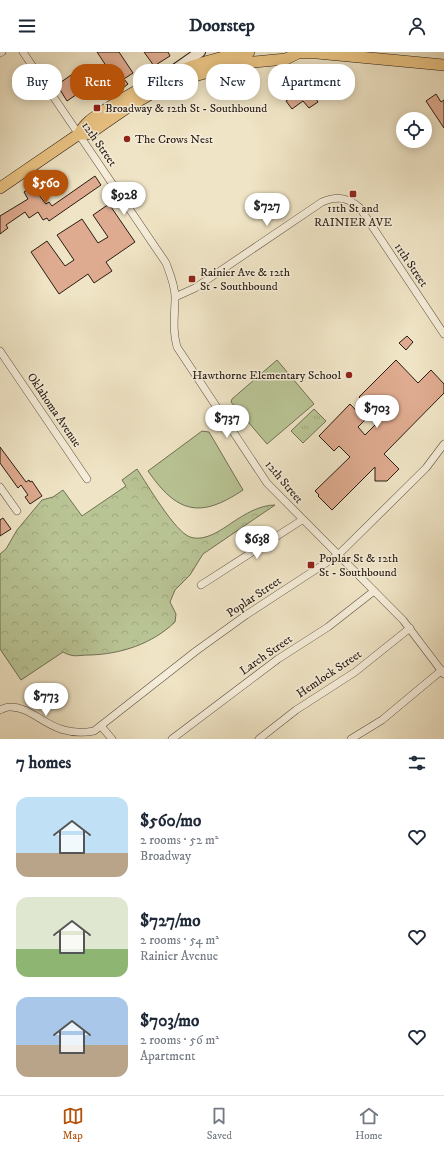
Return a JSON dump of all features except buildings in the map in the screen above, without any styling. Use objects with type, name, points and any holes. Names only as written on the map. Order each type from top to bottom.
[{"type":"main road","points":[[198,64],[210,60],[249,52]]},
{"type":"main road","points":[[79,134],[89,134],[128,107],[150,95],[191,78],[242,63],[286,59],[297,52],[383,55],[444,65]]},
{"type":"main road","points":[[0,188],[79,134],[84,124],[133,92]]},
{"type":"street","name":"12th Street","points":[[23,52],[166,263],[173,283],[175,297],[173,334],[177,347],[267,483],[410,628],[443,672]]},
{"type":"street","points":[[182,64],[200,52]]},
{"type":"street","name":"11th Street","points":[[175,297],[194,288],[322,202],[330,199],[346,199],[353,202],[360,208],[444,334]]},
{"type":"street","name":"Oklahoma Avenue","points":[[1,352],[88,479]]},
{"type":"street","name":"Poplar Street","points":[[0,710],[9,707],[22,711],[48,730],[65,736],[87,735],[101,726],[196,651],[338,555],[426,468],[444,444]]},
{"type":"street","points":[[0,487],[17,511]]},
{"type":"street","points":[[201,585],[302,520]]},
{"type":"street","name":"Larch Street","points":[[172,739],[278,659],[328,627],[374,591]]},
{"type":"street","name":"Hemlock Street","points":[[260,739],[296,710],[355,672],[410,628]]},
{"type":"street","points":[[351,739],[382,720],[443,672]]},
{"type":"street","points":[[101,726],[112,739]]},
{"type":"green space","points":[[277,360],[314,404],[267,444],[231,402],[232,399]]},
{"type":"green space","points":[[314,409],[326,421],[303,443],[291,431]]},
{"type":"green space","points":[[202,431],[209,432],[243,490],[228,499],[202,508],[190,507],[179,503],[169,496],[148,471]]},
{"type":"green space","points":[[137,469],[169,517],[184,533],[190,537],[207,537],[218,532],[253,510],[269,505],[275,505],[203,554],[190,575],[175,590],[170,602],[176,614],[175,622],[166,630],[146,642],[113,653],[76,656],[63,652],[21,680],[0,649],[0,554],[6,549],[17,530],[42,500],[53,497],[63,490],[82,516],[126,486],[122,480]]},
{"type":"place","name":"Broadway & 12th St - Southbound","points":[[97,108]]},
{"type":"place","name":"The Crows Nest","points":[[127,139]]},
{"type":"place","name":"11th St and RAINIER AVE","points":[[353,194]]},
{"type":"place","name":"Rainier Ave & 12th St - Southbound","points":[[192,279]]},
{"type":"place","name":"Hawthorne Elementary School","points":[[349,375]]},
{"type":"place","name":"Poplar St & 12th St - Southbound","points":[[311,565]]}]
